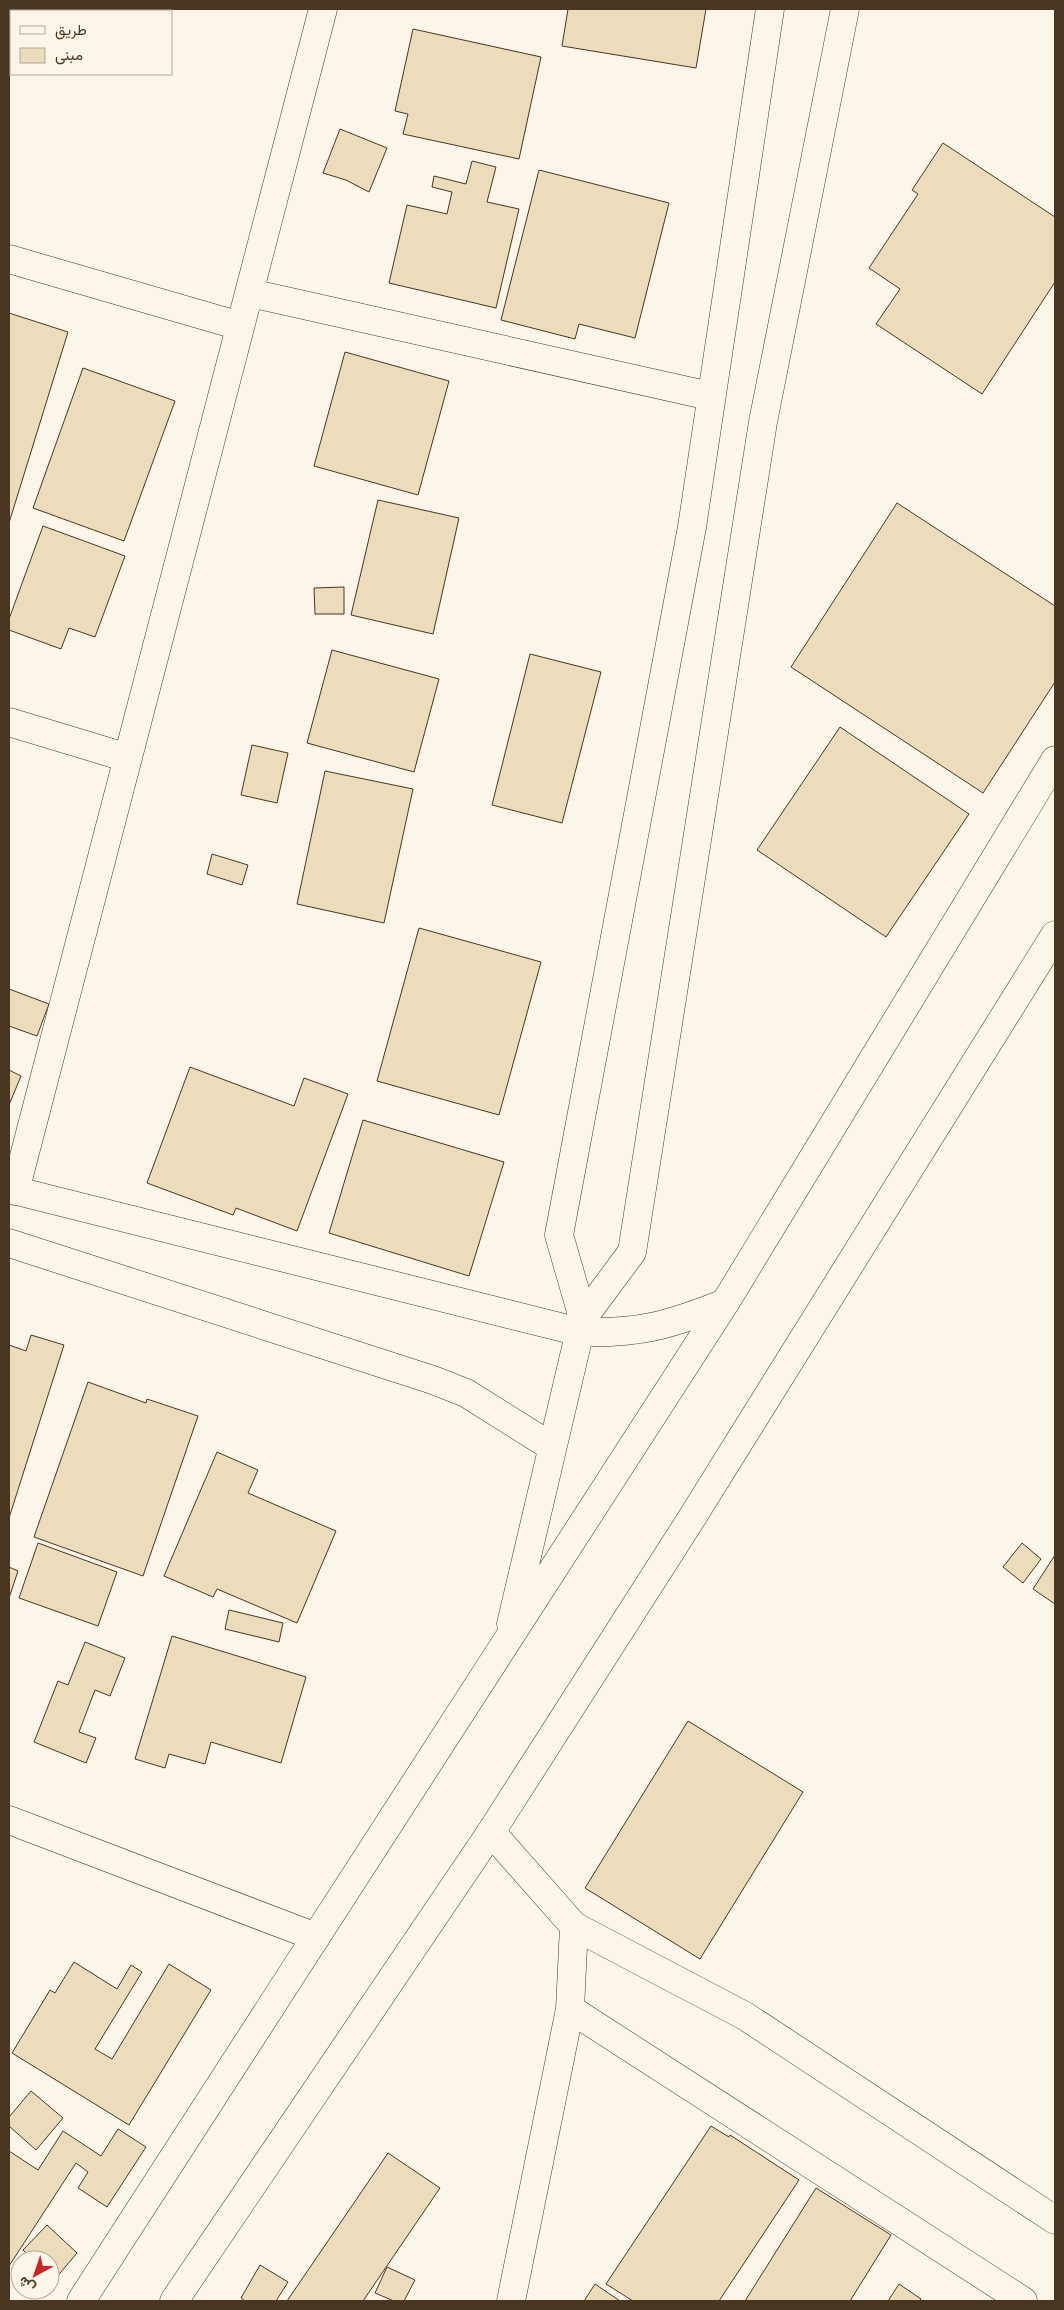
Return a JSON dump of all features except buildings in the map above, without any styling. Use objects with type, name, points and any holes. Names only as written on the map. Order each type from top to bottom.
[{"type":"main road","points":[[322,9],[250,293],[128,758],[12,1190],[581,1325],[607,1333],[644,1330],[676,1322],[725,1303]]},
{"type":"main road","points":[[581,1325],[559,1235],[692,527],[710,396],[770,9]]},
{"type":"main road","points":[[507,1642],[581,1325],[632,1252],[764,422],[845,9]]},
{"type":"main road","points":[[9,259],[240,326]]},
{"type":"main road","points":[[250,293],[710,396]]},
{"type":"main road","points":[[9,722],[128,758]]},
{"type":"main road","points":[[81,2301],[725,1303],[1055,760]]},
{"type":"main road","points":[[174,2301],[490,1832],[683,1533],[1055,935]]},
{"type":"main road","points":[[9,1243],[433,1380],[466,1393],[552,1447]]},
{"type":"main road","points":[[9,1820],[316,1937]]},
{"type":"main road","points":[[490,1832],[574,1926],[745,2016],[1055,2220]]},
{"type":"main road","points":[[511,2301],[570,2009],[574,1926]]},
{"type":"main road","points":[[570,2009],[1023,2301]]}]
